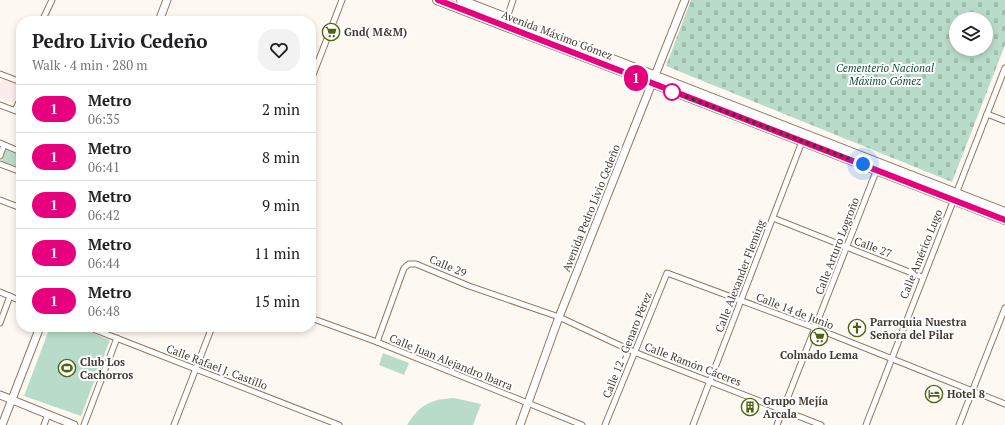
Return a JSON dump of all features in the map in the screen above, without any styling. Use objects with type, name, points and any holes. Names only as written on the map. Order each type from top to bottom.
[{"type":"main road","points":[[161,16],[167,0]]},
{"type":"main road","name":"Avenida Máximo Gómez","points":[[437,0],[654,80],[878,166],[954,196],[1005,220]]},
{"type":"main road","name":"Avenida Máximo Gómez","points":[[461,0],[654,80]]},
{"type":"main road","name":"Avenida Pedro Livio Cedeño","points":[[520,425],[559,317],[685,0]]},
{"type":"main road","name":"Avenida Máximo Gómez","points":[[954,196],[1005,212]]},
{"type":"main road","points":[[2,425],[38,332]]},
{"type":"main road","points":[[0,395],[74,425]]},
{"type":"street","points":[[44,16],[52,0]]},
{"type":"street","points":[[316,67],[342,0]]},
{"type":"street","points":[[506,18],[514,0]]},
{"type":"street","name":"Calle Américo Lugo","points":[[866,425],[922,277],[1005,68]]},
{"type":"street","points":[[0,74],[16,80]]},
{"type":"street","points":[[0,105],[15,110]]},
{"type":"street","points":[[987,114],[1005,121]]},
{"type":"street","name":"Calle Alexander Fleming","points":[[693,425],[804,138]]},
{"type":"street","points":[[0,156],[2,144],[16,150]]},
{"type":"street","points":[[0,164],[16,170]]},
{"type":"street","name":"Calle Arturo Logroño","points":[[778,425],[878,166]]},
{"type":"street","points":[[0,200],[16,206]]},
{"type":"street","name":"Calle 27","points":[[773,218],[922,277]]},
{"type":"street","name":"Calle 29","points":[[376,342],[404,268],[409,264],[416,264],[469,286],[559,317]]},
{"type":"street","name":"Calle 14 de Junio","points":[[668,273],[815,328],[1005,404]]},
{"type":"street","name":"Calle 12 - Genaro Pérez","points":[[605,425],[668,273]]},
{"type":"street","points":[[0,292],[16,299]]},
{"type":"street","points":[[0,323],[10,296]]},
{"type":"street","points":[[959,425],[1005,308]]},
{"type":"street","name":"Calle Ramón Cáceres","points":[[559,317],[634,352],[821,425]]},
{"type":"street","name":"Calle Juan Alejandro lbarra","points":[[316,320],[376,342],[582,425]]},
{"type":"street","name":"Calle Rafael J. Castillo","points":[[101,332],[339,425]]},
{"type":"street","points":[[174,425],[210,332]]},
{"type":"street","points":[[84,425],[117,338]]},
{"type":"street","points":[[44,425],[48,414]]},
{"type":"shaded area","points":[[3,77],[16,82],[16,104],[0,98],[0,85]]},
{"type":"green space","name":"Cementerio Nacional Máximo Gómez","points":[[691,0],[1005,0],[1005,45],[952,182],[666,66]]},
{"type":"green space","points":[[6,149],[16,153],[16,166],[2,161]]},
{"type":"green space","name":"Club Los Cachorros","points":[[48,332],[90,332],[110,340],[81,416],[24,396]]},
{"type":"green space","points":[[383,353],[409,363],[404,375],[379,365]]},
{"type":"green space","points":[[454,398],[481,404],[473,425],[407,425],[416,412],[426,404]]},
{"type":"metro line","name":"1","points":[[438,0],[672,92],[865,164],[1005,220]]},
{"type":"place","name":"Gnd( M&M)","points":[[331,32]]},
{"type":"place","name":"Parroquia Nuestra Señora del Pilar","points":[[857,328]]},
{"type":"place","name":"Colmado Lema","points":[[819,337]]},
{"type":"place","name":"Club Los Cachorros","points":[[67,368]]},
{"type":"place","name":"Hotel 8","points":[[934,394]]},
{"type":"place","name":"Grupo Mejía Arcala","points":[[750,407]]},
{"type":"route","points":[[672,92],[666,89],[863,164]]}]
